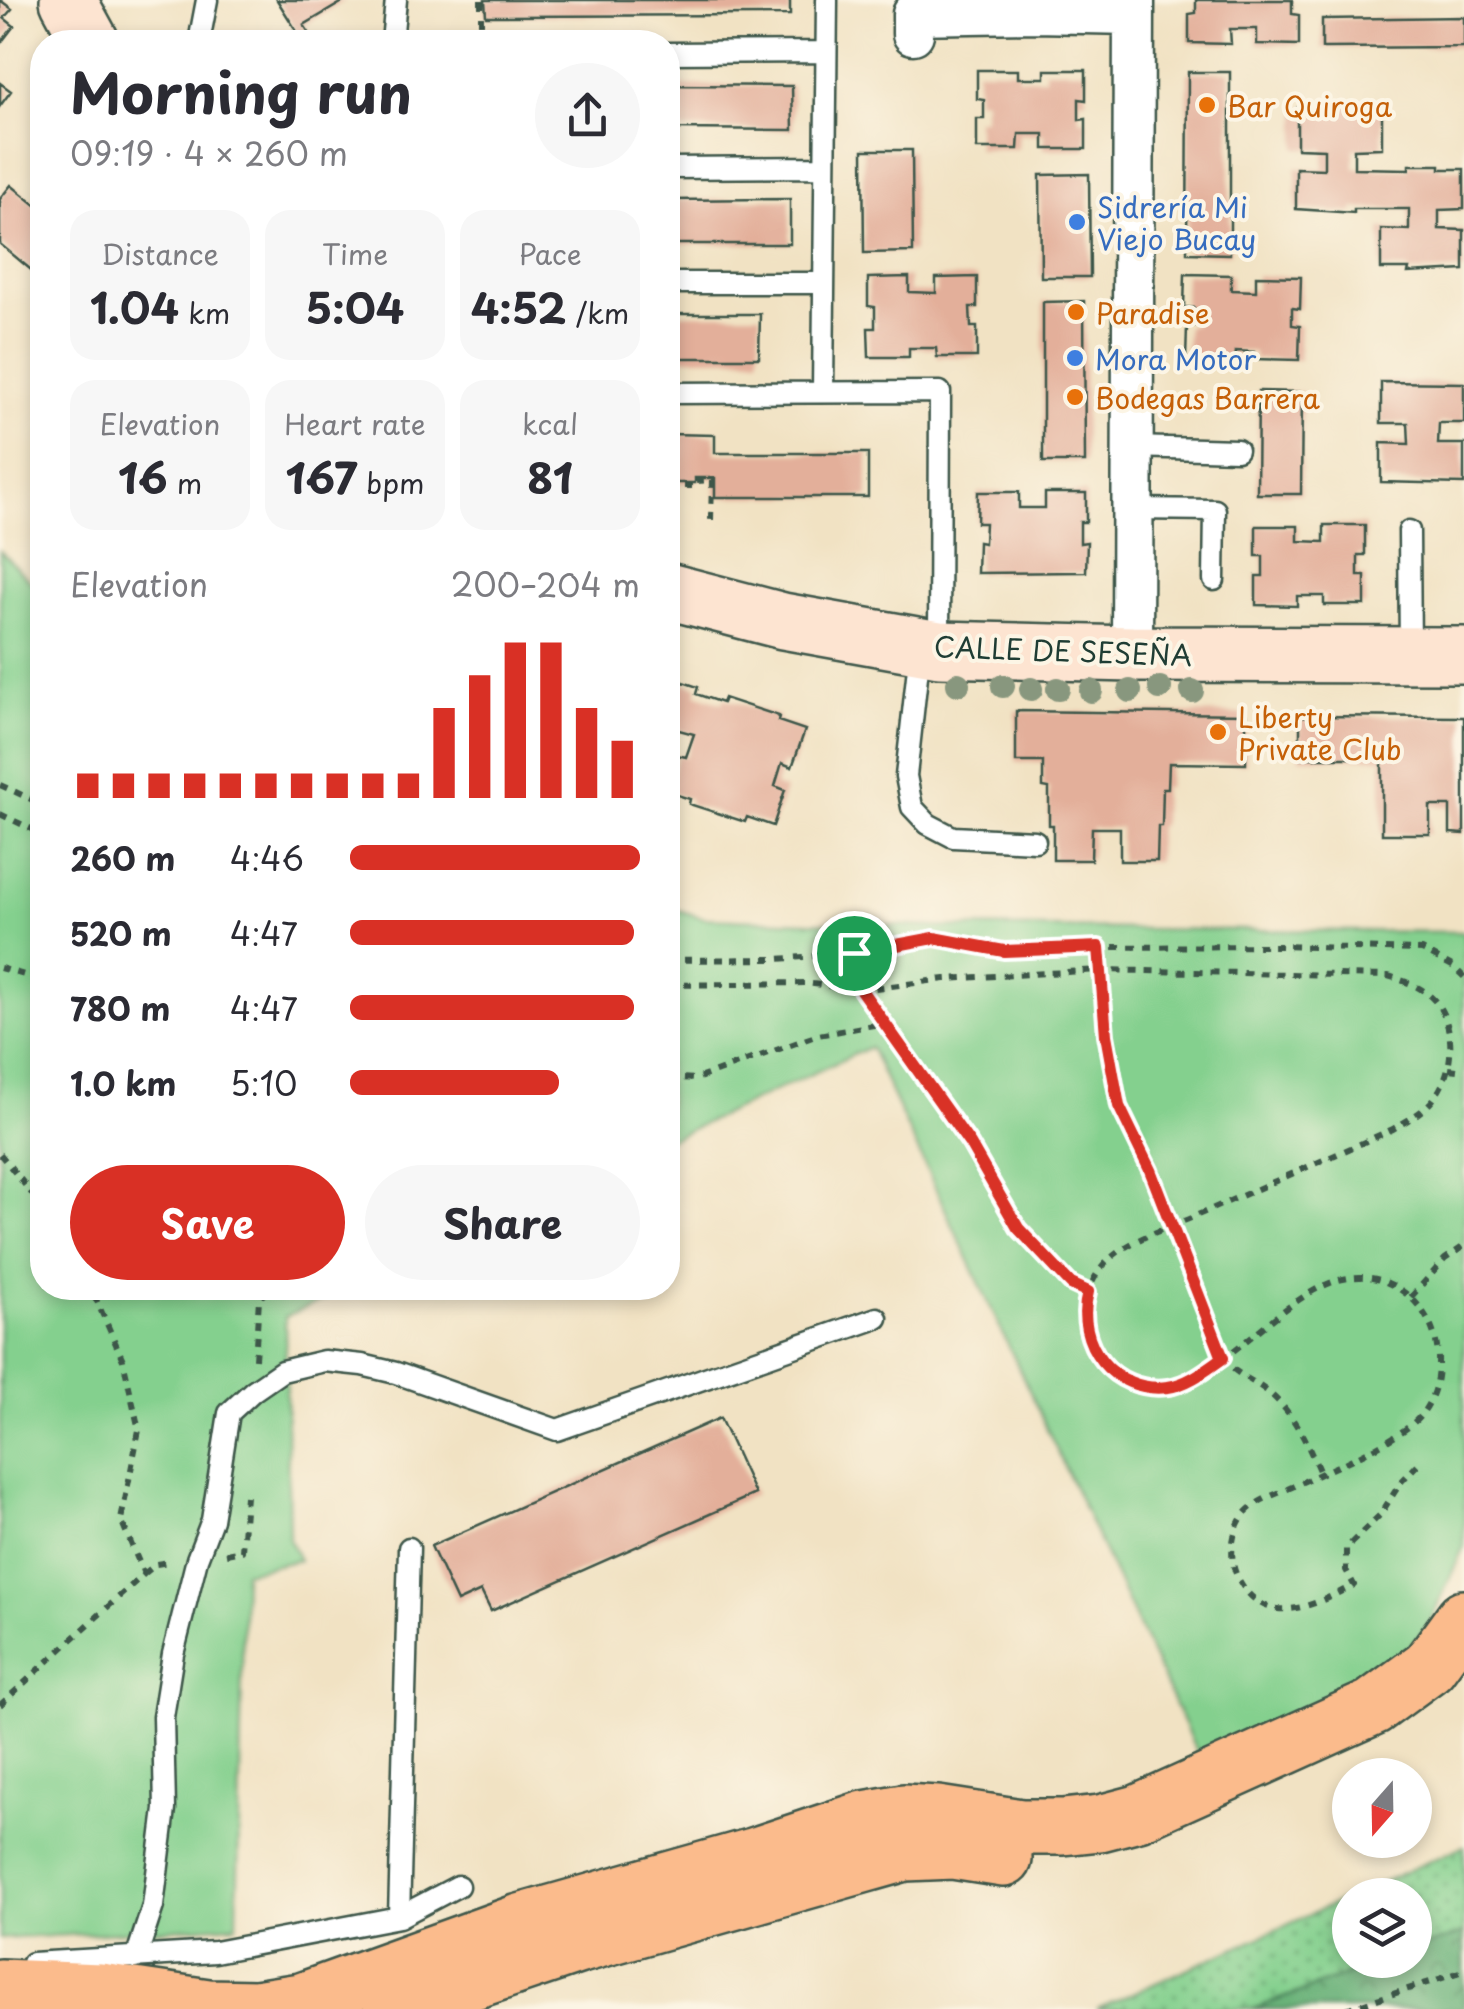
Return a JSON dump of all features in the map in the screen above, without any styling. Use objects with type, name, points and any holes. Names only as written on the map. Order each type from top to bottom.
[{"type":"highway","points":[[10,1975],[100,1991],[146,1989],[208,2007],[256,2008],[301,2002],[520,1922],[753,1856],[864,1818],[903,1812],[1021,1827],[1100,1824],[1138,1814],[1373,1707],[1429,1666],[1464,1618]]},
{"type":"highway","points":[[391,2009],[577,1946],[905,1853],[953,1851],[1054,1862],[1140,1844],[1402,1724],[1464,1680]]},
{"type":"street","points":[[68,0],[84,30]]},
{"type":"street","points":[[913,34],[913,14],[1034,6],[1133,7],[1132,654]]},
{"type":"street","name":"CALLE DE SESEÑA","points":[[680,594],[783,621],[930,648],[1464,656]]},
{"type":"lane","points":[[201,30],[207,0]]},
{"type":"lane","points":[[393,30],[396,0]]},
{"type":"lane","points":[[823,392],[827,0]]},
{"type":"lane","points":[[680,53],[826,52]]},
{"type":"lane","points":[[680,168],[825,167]]},
{"type":"lane","points":[[680,283],[824,283]]},
{"type":"lane","points":[[680,393],[940,392],[930,648],[906,776],[912,808],[928,824],[952,837],[1036,841]]},
{"type":"lane","points":[[1133,447],[1237,450]]},
{"type":"lane","points":[[1133,509],[1215,510],[1214,580]]},
{"type":"lane","points":[[1409,531],[1410,655]]},
{"type":"lane","points":[[146,1989],[165,1809],[162,1717],[197,1559],[212,1520],[229,1413],[282,1371],[324,1361],[396,1373],[557,1430],[876,1318]]},
{"type":"lane","points":[[398,1917],[408,1548]]},
{"type":"lane","points":[[146,1989],[215,1952],[398,1917],[458,1886]]},
{"type":"path","points":[[481,0],[481,30]]},
{"type":"path","points":[[680,486],[712,480],[712,520]]},
{"type":"path","points":[[0,784],[30,798]]},
{"type":"path","points":[[0,814],[30,828]]},
{"type":"path","points":[[680,960],[854,953],[934,938],[1004,951],[1279,946],[1422,950],[1464,976]]},
{"type":"path","points":[[1099,947],[1106,1035],[1119,1106],[1173,1226],[1223,1358],[1231,1370],[1266,1390],[1284,1408],[1299,1428],[1320,1473]]},
{"type":"path","points":[[854,953],[861,990],[970,1144],[1018,1228],[1071,1284],[1088,1292]]},
{"type":"path","points":[[0,968],[30,977]]},
{"type":"path","points":[[680,985],[805,983],[861,990],[945,979],[1100,970],[1388,976],[1422,989],[1435,1001],[1450,1033],[1449,1068],[1432,1101],[1393,1129],[1112,1256],[1097,1273],[1088,1292],[1084,1320],[1096,1354],[1128,1380],[1150,1387],[1171,1386],[1199,1374],[1324,1284],[1357,1278],[1394,1287],[1410,1298],[1430,1324],[1439,1358],[1438,1378],[1425,1410],[1395,1435],[1259,1502],[1243,1515],[1233,1542],[1234,1569],[1250,1596],[1271,1608],[1308,1606],[1354,1585],[1346,1570],[1346,1548],[1380,1516],[1401,1482],[1420,1462]]},
{"type":"path","points":[[680,1078],[696,1079],[818,1034],[885,1023]]},
{"type":"path","points":[[1449,1068],[1464,1071]]},
{"type":"path","points":[[0,1154],[30,1191]]},
{"type":"path","points":[[1410,1298],[1444,1260],[1464,1246]]},
{"type":"path","points":[[0,1705],[144,1574],[122,1520],[139,1430],[124,1360],[96,1300]]},
{"type":"path","points":[[1346,2009],[1464,1971]]},
{"type":"green space","points":[[0,551],[30,581],[30,1300],[322,1300],[285,1317],[289,1539],[299,1560],[244,1572],[237,1925],[0,1939]]},
{"type":"green space","points":[[680,911],[704,918],[936,927],[1464,932],[1464,1546],[1428,1627],[1390,1667],[1206,1772],[870,1047],[680,1134]]},
{"type":"green space","points":[[1464,1846],[1464,1933],[1432,1944],[1432,1878],[1392,1878]]},
{"type":"green space","points":[[1332,1905],[1332,1978],[1338,1978],[1254,2009],[1097,2009]]},
{"type":"green space","points":[[1464,1933],[1464,2009],[1254,2009],[1338,1978],[1432,1978],[1432,1944]]},
{"type":"building","points":[[0,0],[12,9],[4,18],[14,26],[0,44]]},
{"type":"building","points":[[277,0],[346,0],[304,25],[307,30],[296,30]]},
{"type":"building","points":[[485,0],[790,0],[790,15],[486,16]]},
{"type":"building","points":[[1196,0],[1292,0],[1292,14],[1299,15],[1299,45],[1257,44],[1257,29],[1230,29],[1231,44],[1189,43],[1189,14],[1196,13]]},
{"type":"building","points":[[1464,17],[1464,47],[1322,48],[1322,19]]},
{"type":"building","points":[[977,70],[1018,70],[1018,78],[1045,78],[1045,70],[1086,70],[1086,100],[1079,99],[1079,120],[1086,119],[1086,149],[1044,149],[1044,134],[1019,134],[1018,149],[977,149],[977,119],[984,119],[984,100],[977,99]]},
{"type":"building","points":[[1188,72],[1230,72],[1230,254],[1187,253]]},
{"type":"building","points":[[0,83],[11,91],[0,106]]},
{"type":"building","points":[[680,85],[792,86],[793,130],[680,129]]},
{"type":"building","points":[[1324,104],[1382,108],[1382,148],[1354,149],[1354,168],[1440,165],[1440,169],[1464,169],[1464,209],[1439,210],[1439,229],[1464,230],[1464,270],[1408,273],[1409,269],[1381,269],[1381,229],[1409,230],[1409,209],[1354,209],[1354,213],[1296,209],[1296,168],[1324,169],[1324,149],[1297,148],[1297,108],[1324,108]]},
{"type":"building","points":[[863,150],[912,150],[913,252],[864,253]]},
{"type":"building","points":[[1089,174],[1090,277],[1041,277],[1040,175]]},
{"type":"building","points":[[11,185],[30,200],[30,269],[0,244],[0,199]]},
{"type":"building","points":[[790,199],[790,244],[680,244],[680,200]]},
{"type":"building","points":[[1185,274],[1231,275],[1231,290],[1256,291],[1256,276],[1301,277],[1300,309],[1292,308],[1292,325],[1300,326],[1299,360],[1254,359],[1254,352],[1236,351],[1235,361],[1186,360],[1187,326],[1194,326],[1194,308],[1184,307]]},
{"type":"building","points":[[909,277],[909,292],[936,293],[936,278],[977,277],[977,307],[970,307],[971,327],[977,327],[977,357],[937,357],[936,348],[909,348],[909,357],[869,357],[868,328],[875,328],[875,307],[868,306],[868,278]]},
{"type":"building","points":[[1084,301],[1085,462],[1043,462],[1043,302]]},
{"type":"building","points":[[680,314],[760,314],[759,358],[680,358]]},
{"type":"building","points":[[1381,382],[1464,383],[1464,423],[1439,423],[1438,444],[1464,444],[1464,484],[1381,482],[1381,443],[1409,444],[1408,423],[1381,423]]},
{"type":"building","points":[[1258,391],[1302,392],[1301,494],[1257,494]]},
{"type":"building","points":[[680,434],[715,435],[715,453],[868,453],[868,497],[715,497],[715,478],[695,478],[695,483],[680,483]]},
{"type":"building","points":[[978,492],[1019,492],[1019,508],[1045,508],[1045,493],[1086,493],[1086,522],[1080,522],[1080,543],[1087,542],[1086,572],[977,573],[978,542],[984,543],[985,523],[977,523]]},
{"type":"building","points":[[1324,525],[1365,525],[1365,555],[1358,555],[1358,576],[1365,576],[1365,605],[1324,605],[1324,596],[1297,596],[1297,606],[1256,605],[1256,576],[1263,576],[1263,556],[1256,556],[1256,526],[1298,526],[1298,541],[1324,542]]},
{"type":"building","points":[[680,681],[698,687],[696,694],[722,703],[724,698],[779,716],[778,721],[805,730],[792,767],[782,763],[775,786],[785,790],[773,826],[747,817],[745,822],[689,804],[690,799],[680,796],[680,756],[686,757],[694,734],[680,730]]},
{"type":"building","points":[[1016,711],[1246,714],[1246,764],[1169,763],[1168,788],[1163,788],[1162,826],[1158,826],[1157,861],[1120,861],[1120,828],[1092,828],[1091,860],[1053,860],[1053,825],[1049,825],[1049,788],[1043,787],[1043,762],[1016,762]]},
{"type":"building","points":[[1300,716],[1464,717],[1464,834],[1450,833],[1450,806],[1430,806],[1430,834],[1382,834],[1382,758],[1300,758]]},
{"type":"building","points":[[720,1418],[755,1494],[491,1611],[481,1591],[457,1602],[431,1546]]},
{"type":"place","name":"Bar Quiroga","points":[[1207,105]]},
{"type":"place","name":"Sidrería Mi Viejo Bucay","points":[[1077,222]]},
{"type":"place","name":"Paradise","points":[[1076,312]]},
{"type":"place","name":"Mora Motor","points":[[1075,358]]},
{"type":"place","name":"Bodegas Barrera","points":[[1075,397]]},
{"type":"place","name":"Liberty Private Club","points":[[1218,732]]},
{"type":"route","points":[[934,938],[1004,951],[1099,947],[1106,1035],[1119,1106],[1150,1170],[1223,1358],[1185,1382],[1150,1387],[1112,1371],[1096,1354],[1084,1320],[1088,1292],[1071,1284],[1018,1228],[970,1144],[861,990],[854,953],[934,938]]}]
